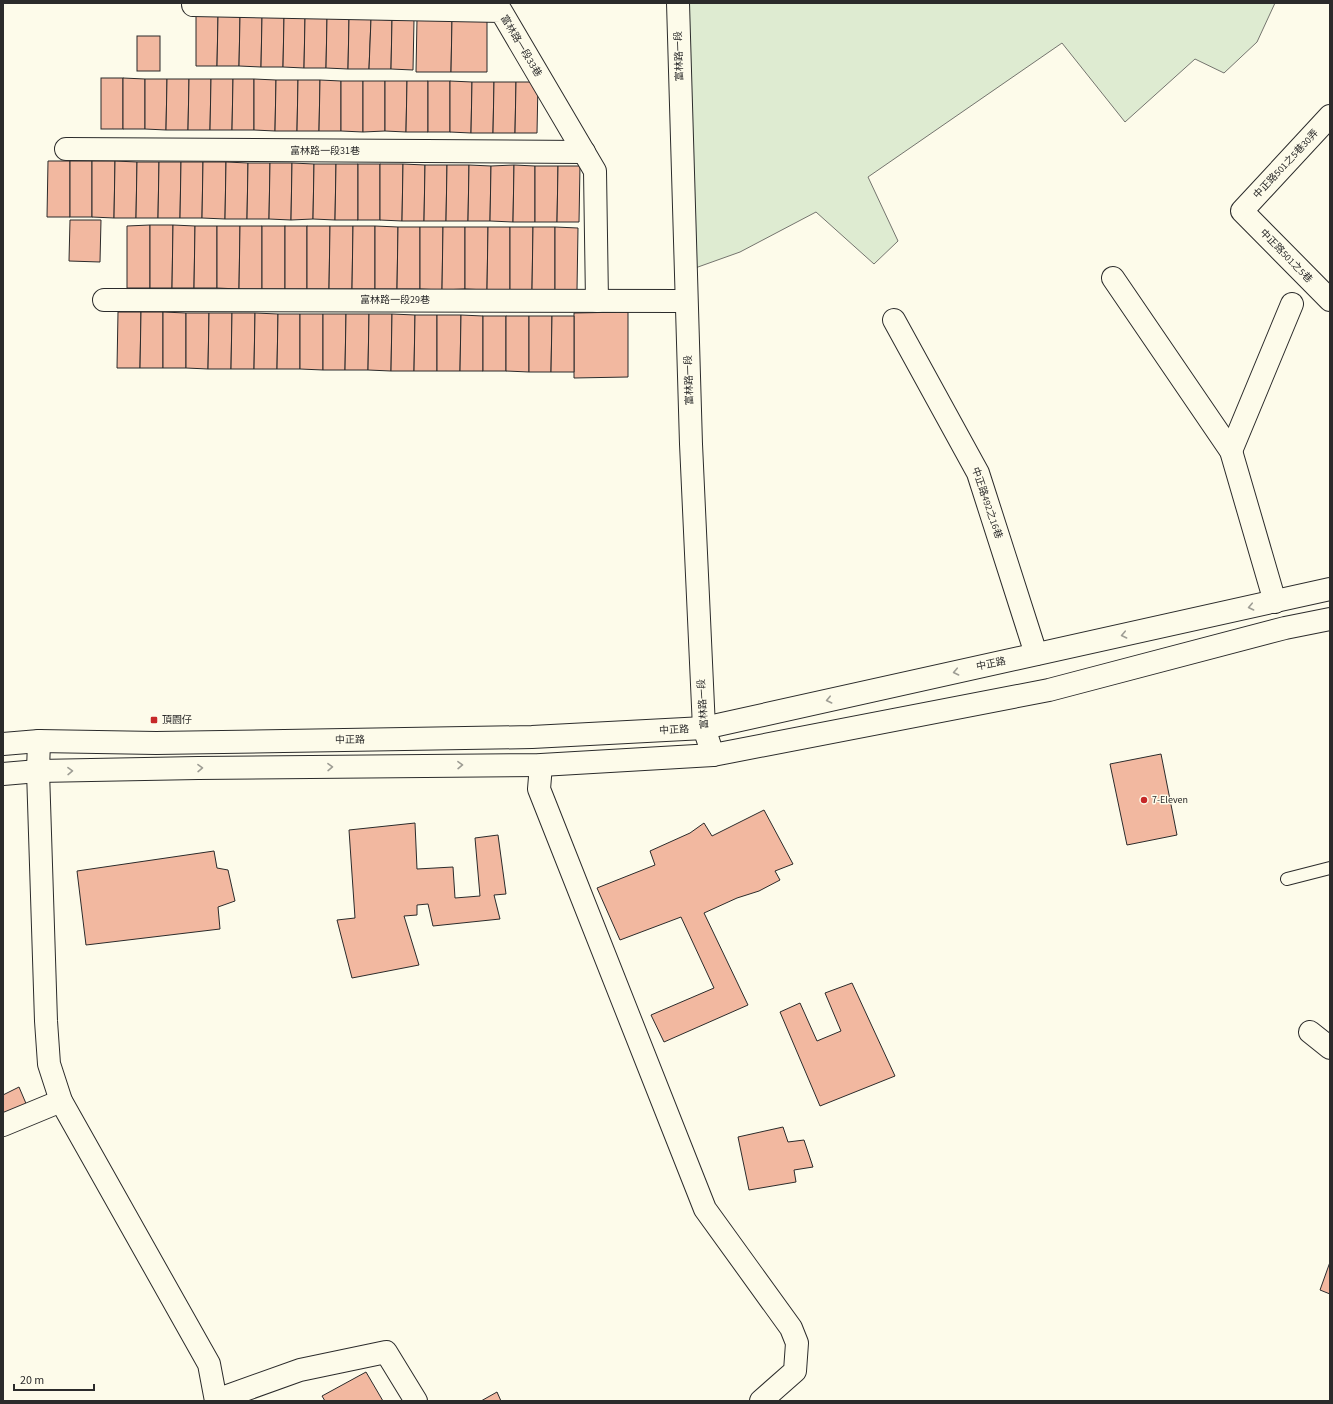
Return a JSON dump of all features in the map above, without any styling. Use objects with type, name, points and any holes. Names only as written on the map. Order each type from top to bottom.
[{"type":"street","name":"富林路一段","points":[[678,3],[691,444],[704,728],[713,755]]},
{"type":"street","name":"富林路一段33巷","points":[[193,4],[501,11],[595,171],[597,301]]},
{"type":"street","name":"中正路501之5巷30弄","points":[[1242,211],[1330,116]]},
{"type":"street","name":"富林路一段31巷","points":[[66,149],[584,152]]},
{"type":"street","name":"中正路501之5巷","points":[[1242,211],[1330,300]]},
{"type":"street","points":[[1113,278],[1231,451],[1275,602]]},
{"type":"street","name":"富林路一段29巷","points":[[104,300],[686,301]]},
{"type":"street","points":[[1231,451],[1292,304]]},
{"type":"street","name":"中正路492之16巷","points":[[894,320],[978,473],[1036,654]]},
{"type":"street","name":"中正路","points":[[3,744],[39,741],[156,743],[532,738],[704,728],[1330,589]]},
{"type":"street","points":[[3,774],[38,771],[198,768],[541,765],[713,755],[1049,690],[1285,628],[1330,619]]},
{"type":"street","points":[[39,741],[38,771],[49,1064],[61,1101],[209,1364],[216,1400],[300,1370],[386,1352],[416,1401]]},
{"type":"street","points":[[541,765],[539,789],[705,1209],[791,1328],[797,1343],[795,1371],[761,1401]]},
{"type":"street","points":[[1310,1032],[1330,1048]]},
{"type":"street","points":[[3,1125],[61,1101]]},
{"type":"lane","points":[[1287,879],[1330,868]]},
{"type":"green space","points":[[678,3],[1275,3],[1257,42],[1224,73],[1195,59],[1125,122],[1062,43],[868,177],[898,241],[874,264],[816,212],[740,252],[684,272]]},
{"type":"building","points":[[196,16],[218,16],[217,66],[196,66]]},
{"type":"building","points":[[218,16],[240,17],[239,66],[217,66]]},
{"type":"building","points":[[240,17],[262,17],[261,67],[239,66]]},
{"type":"building","points":[[262,17],[284,17],[283,67],[261,67]]},
{"type":"building","points":[[284,17],[305,18],[304,68],[283,67]]},
{"type":"building","points":[[305,18],[327,18],[326,68],[304,68]]},
{"type":"building","points":[[327,18],[349,19],[348,69],[326,68]]},
{"type":"building","points":[[349,19],[371,19],[369,69],[348,69]]},
{"type":"building","points":[[371,19],[392,20],[391,69],[369,69]]},
{"type":"building","points":[[417,19],[452,19],[451,72],[416,72]]},
{"type":"building","points":[[452,19],[487,19],[487,72],[451,72]]},
{"type":"building","points":[[392,20],[414,20],[413,70],[391,69]]},
{"type":"building","points":[[137,36],[160,36],[160,71],[137,71]]},
{"type":"building","points":[[101,78],[123,78],[123,129],[101,129]]},
{"type":"building","points":[[123,78],[145,79],[145,129],[123,129]]},
{"type":"building","points":[[145,79],[167,79],[166,130],[145,129]]},
{"type":"building","points":[[167,79],[189,79],[188,130],[166,130]]},
{"type":"building","points":[[189,79],[211,79],[210,130],[188,130]]},
{"type":"building","points":[[211,79],[233,79],[232,130],[210,130]]},
{"type":"building","points":[[233,79],[254,79],[254,130],[232,130]]},
{"type":"building","points":[[254,79],[276,80],[275,131],[254,130]]},
{"type":"building","points":[[276,80],[298,80],[297,131],[275,131]]},
{"type":"building","points":[[298,80],[320,80],[319,131],[297,131]]},
{"type":"building","points":[[320,80],[341,81],[341,131],[319,131]]},
{"type":"building","points":[[341,81],[363,81],[363,132],[341,131]]},
{"type":"building","points":[[363,81],[385,81],[385,131],[363,132]]},
{"type":"building","points":[[385,81],[407,81],[406,132],[385,131]]},
{"type":"building","points":[[407,81],[428,81],[428,132],[406,132]]},
{"type":"building","points":[[428,81],[450,81],[450,132],[428,132]]},
{"type":"building","points":[[450,81],[472,82],[471,133],[450,132]]},
{"type":"building","points":[[472,82],[494,82],[493,133],[471,133]]},
{"type":"building","points":[[494,82],[516,82],[515,133],[493,133]]},
{"type":"building","points":[[516,82],[538,82],[537,133],[515,133]]},
{"type":"building","points":[[48,161],[70,161],[70,217],[47,217]]},
{"type":"building","points":[[70,161],[92,161],[92,217],[70,217]]},
{"type":"building","points":[[92,161],[115,161],[114,218],[92,217]]},
{"type":"building","points":[[115,161],[137,162],[136,218],[114,218]]},
{"type":"building","points":[[137,162],[159,162],[158,218],[136,218]]},
{"type":"building","points":[[159,162],[181,162],[180,218],[158,218]]},
{"type":"building","points":[[181,162],[203,162],[202,218],[180,218]]},
{"type":"building","points":[[203,162],[226,162],[225,219],[202,218]]},
{"type":"building","points":[[226,162],[248,163],[247,219],[225,219]]},
{"type":"building","points":[[248,163],[270,163],[269,219],[247,219]]},
{"type":"building","points":[[270,163],[292,163],[291,220],[269,219]]},
{"type":"building","points":[[292,163],[314,164],[313,219],[291,220]]},
{"type":"building","points":[[314,164],[336,164],[335,220],[313,219]]},
{"type":"building","points":[[336,164],[358,164],[358,220],[335,220]]},
{"type":"building","points":[[358,164],[380,164],[380,220],[358,220]]},
{"type":"building","points":[[380,164],[403,164],[402,221],[380,220]]},
{"type":"building","points":[[403,164],[425,165],[424,221],[402,221]]},
{"type":"building","points":[[425,165],[447,165],[446,221],[424,221]]},
{"type":"building","points":[[447,165],[469,165],[468,221],[446,221]]},
{"type":"building","points":[[469,165],[491,166],[490,221],[468,221]]},
{"type":"building","points":[[514,165],[513,222],[490,221],[491,166]]},
{"type":"building","points":[[514,165],[535,166],[535,222],[513,222]]},
{"type":"building","points":[[535,166],[558,166],[557,222],[535,222]]},
{"type":"building","points":[[558,166],[580,166],[579,222],[557,222]]},
{"type":"building","points":[[70,220],[101,220],[100,262],[69,261]]},
{"type":"building","points":[[150,225],[150,288],[127,288],[127,226]]},
{"type":"building","points":[[150,225],[173,225],[172,288],[150,288]]},
{"type":"building","points":[[173,225],[195,226],[194,288],[172,288]]},
{"type":"building","points":[[195,226],[217,226],[217,288],[194,288]]},
{"type":"building","points":[[217,226],[240,226],[239,289],[217,288]]},
{"type":"building","points":[[240,226],[262,226],[262,289],[239,289]]},
{"type":"building","points":[[262,226],[285,226],[285,289],[262,289]]},
{"type":"building","points":[[285,226],[307,226],[307,289],[285,289]]},
{"type":"building","points":[[307,226],[330,226],[329,289],[307,289]]},
{"type":"building","points":[[330,226],[353,226],[352,289],[329,289]]},
{"type":"building","points":[[353,226],[375,226],[375,289],[352,289]]},
{"type":"building","points":[[375,226],[398,227],[397,289],[375,289]]},
{"type":"building","points":[[398,227],[420,227],[420,289],[397,289]]},
{"type":"building","points":[[420,227],[443,227],[442,290],[420,289]]},
{"type":"building","points":[[443,227],[465,227],[465,289],[442,290]]},
{"type":"building","points":[[465,227],[488,227],[487,290],[465,289]]},
{"type":"building","points":[[488,227],[510,227],[510,290],[487,290]]},
{"type":"building","points":[[510,227],[533,227],[532,290],[510,290]]},
{"type":"building","points":[[533,227],[555,227],[555,290],[532,290]]},
{"type":"building","points":[[555,227],[578,228],[577,290],[555,290]]},
{"type":"building","points":[[118,312],[141,312],[140,368],[117,368]]},
{"type":"building","points":[[141,312],[163,312],[163,368],[140,368]]},
{"type":"building","points":[[163,312],[186,313],[186,368],[163,368]]},
{"type":"building","points":[[628,312],[628,377],[574,378],[574,313]]},
{"type":"building","points":[[186,313],[209,313],[208,369],[186,368]]},
{"type":"building","points":[[209,313],[232,313],[231,369],[208,369]]},
{"type":"building","points":[[232,313],[255,313],[254,369],[231,369]]},
{"type":"building","points":[[255,313],[278,314],[277,369],[254,369]]},
{"type":"building","points":[[278,314],[300,314],[300,369],[277,369]]},
{"type":"building","points":[[300,314],[323,314],[323,370],[300,369]]},
{"type":"building","points":[[323,314],[346,314],[345,370],[323,370]]},
{"type":"building","points":[[346,314],[369,314],[368,370],[345,370]]},
{"type":"building","points":[[369,314],[392,314],[391,371],[368,370]]},
{"type":"building","points":[[392,314],[415,315],[414,371],[391,371]]},
{"type":"building","points":[[415,315],[437,315],[437,371],[414,371]]},
{"type":"building","points":[[437,315],[461,315],[460,371],[437,371]]},
{"type":"building","points":[[461,315],[483,316],[483,371],[460,371]]},
{"type":"building","points":[[483,316],[506,316],[506,371],[483,371]]},
{"type":"building","points":[[506,316],[529,316],[529,372],[506,371]]},
{"type":"building","points":[[529,316],[552,316],[551,372],[529,372]]},
{"type":"building","points":[[552,316],[574,316],[574,372],[551,372]]},
{"type":"building","name":"7-Eleven","points":[[1161,754],[1177,835],[1127,845],[1110,764]]},
{"type":"building","points":[[764,810],[793,864],[775,871],[780,880],[759,891],[737,898],[704,913],[748,1005],[664,1042],[651,1015],[714,988],[681,917],[620,940],[597,888],[655,865],[650,851],[690,833],[704,823],[712,836]]},
{"type":"building","points":[[415,823],[417,869],[453,867],[455,898],[480,896],[475,838],[498,835],[506,894],[494,895],[500,919],[433,926],[428,904],[417,905],[417,915],[404,916],[419,965],[352,978],[337,920],[355,918],[349,830]]},
{"type":"building","points":[[214,851],[217,868],[228,870],[235,901],[218,907],[220,929],[86,945],[77,871]]},
{"type":"building","points":[[852,983],[895,1076],[820,1106],[780,1012],[800,1003],[817,1041],[841,1031],[825,993]]},
{"type":"building","points":[[19,1087],[33,1120],[3,1133],[3,1095]]},
{"type":"building","points":[[783,1127],[788,1142],[804,1140],[813,1167],[794,1170],[796,1182],[749,1190],[738,1137]]},
{"type":"building","points":[[1330,1262],[1330,1294],[1320,1290]]},
{"type":"building","points":[[366,1372],[383,1401],[325,1401],[322,1396]]},
{"type":"building","points":[[497,1392],[501,1401],[481,1401]]},
{"type":"place","name":"頂園仔","points":[[154,720]]},
{"type":"place","name":"7-Eleven","points":[[1144,800]]}]
